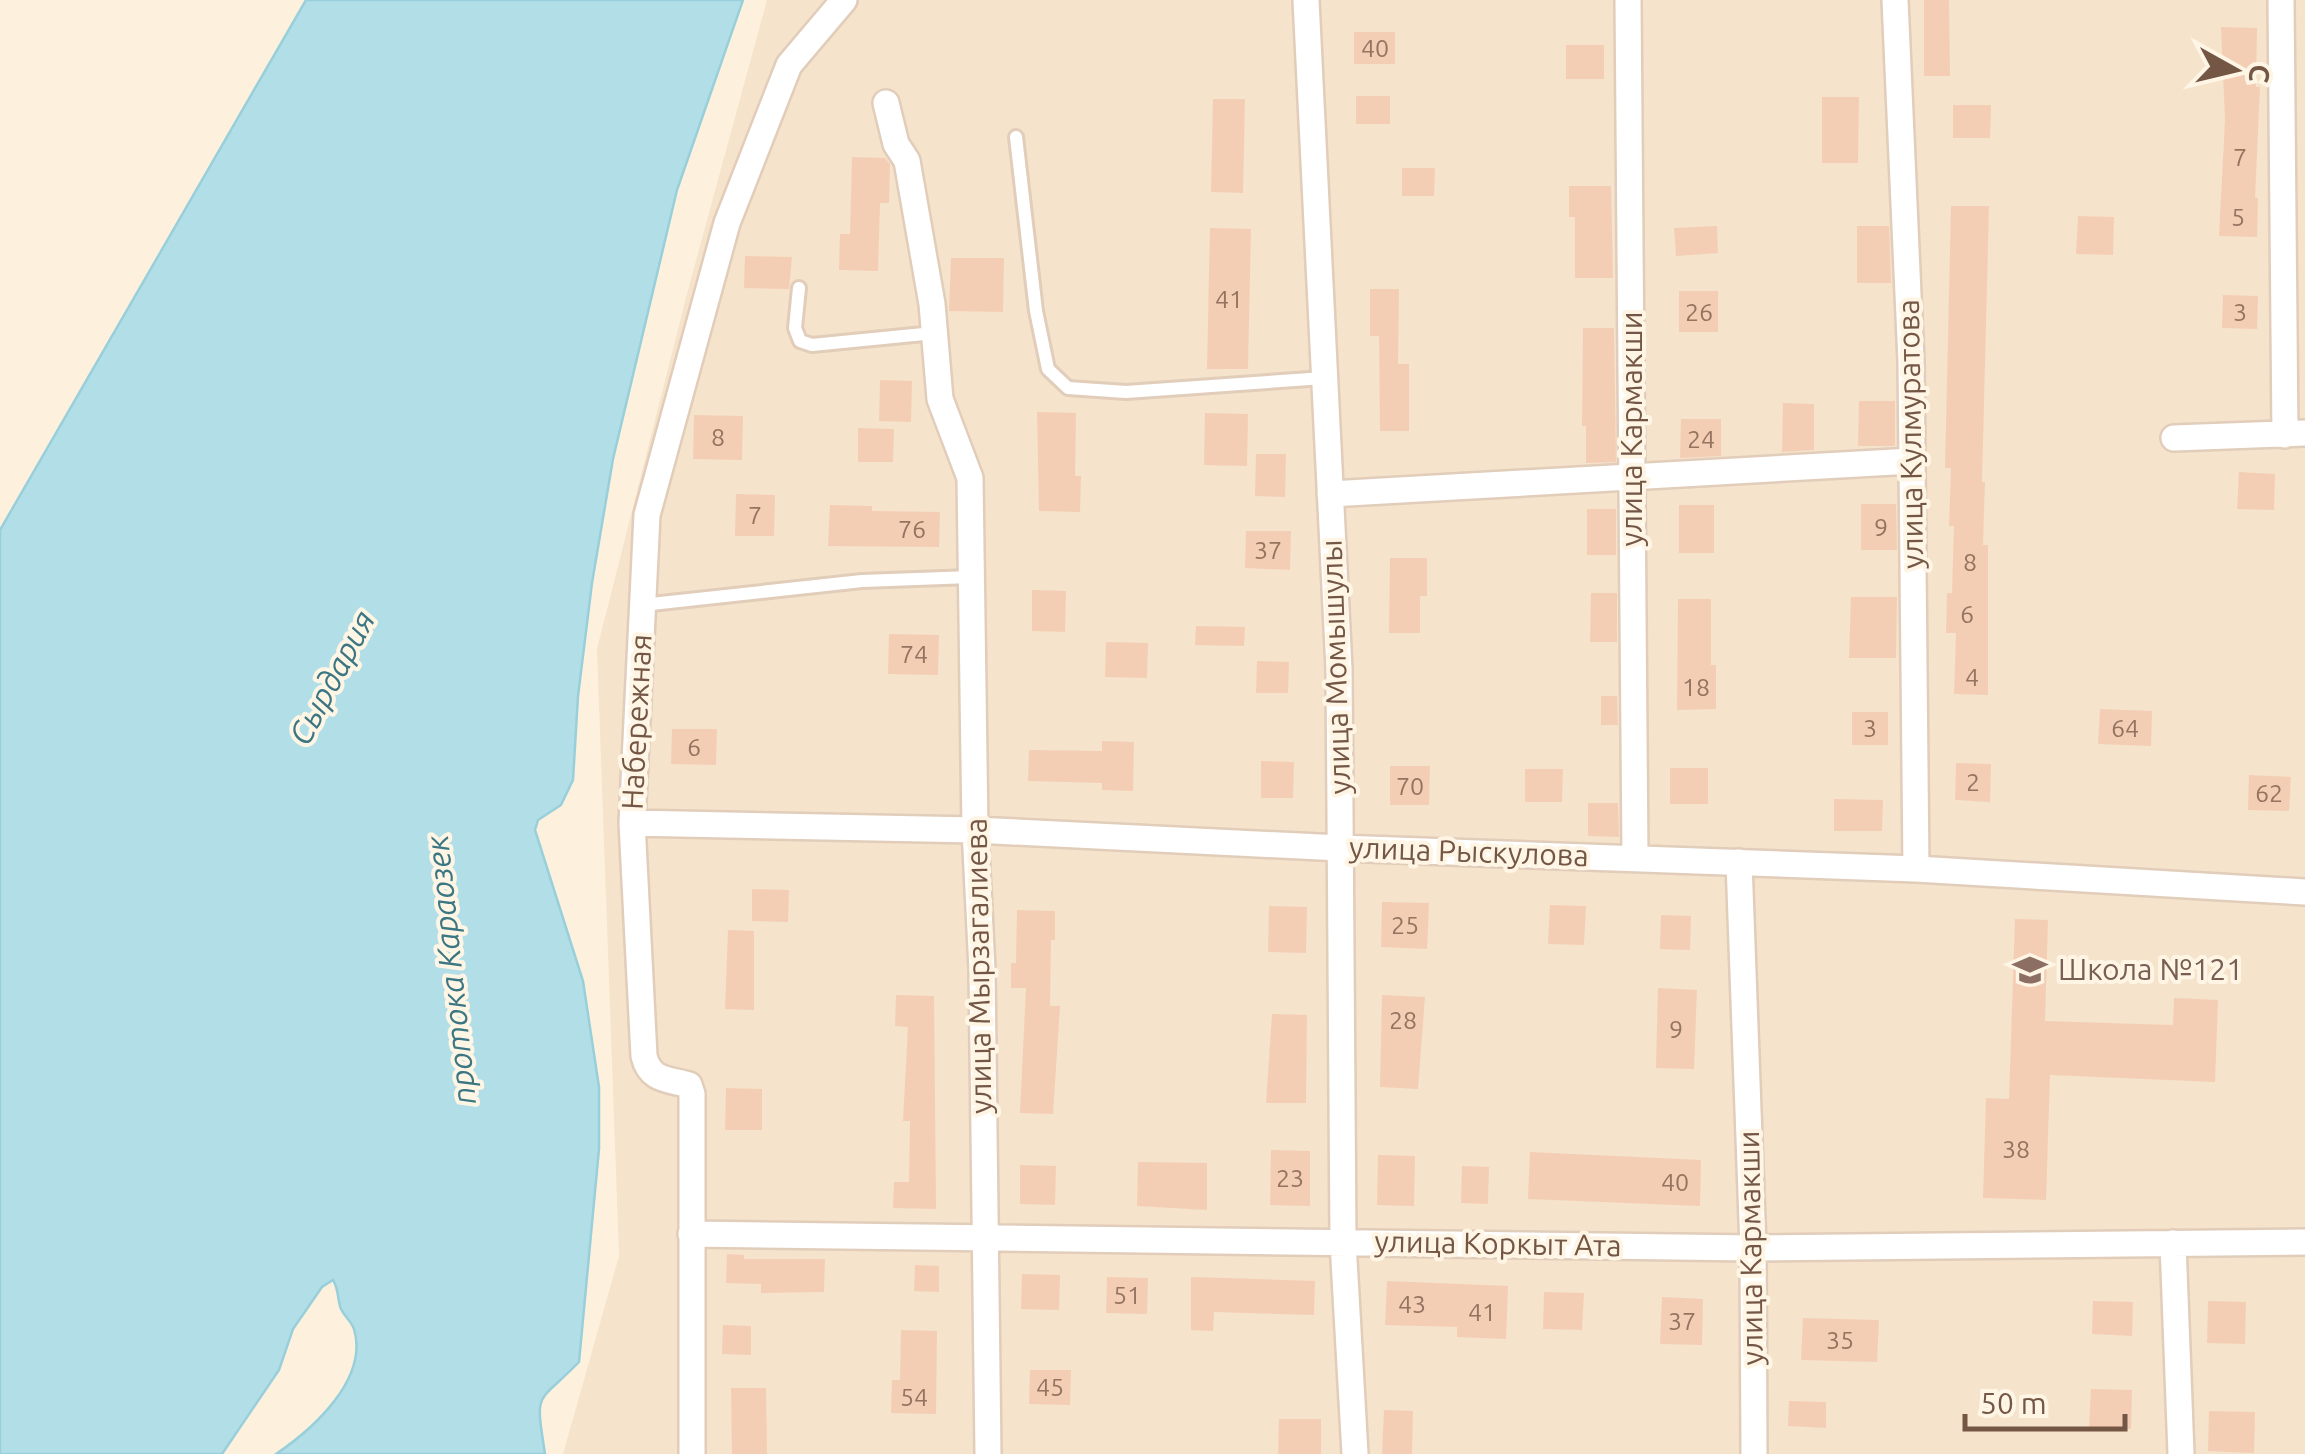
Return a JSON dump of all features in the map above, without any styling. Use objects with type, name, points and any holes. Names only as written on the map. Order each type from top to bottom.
[{"type":"street","name":"Набережная","points":[[692,1454],[692,1094],[689,1084],[656,1078],[647,1070],[632,822],[646,515],[727,223],[790,65],[844,0]]},
{"type":"street","name":"улица Момышулы","points":[[1306,0],[1339,669],[1343,1242],[1355,1454]]},
{"type":"street","name":"улица Кармакши","points":[[1628,0],[1636,858]]},
{"type":"street","name":"улица Кулмуратова","points":[[1895,0],[1911,362],[1916,869]]},
{"type":"street","points":[[2174,438],[2295,434],[2280,0]]},
{"type":"street","name":"улица Мырзагалиева","points":[[886,103],[896,144],[907,161],[934,333],[940,398],[970,478],[988,1454]]},
{"type":"street","points":[[1330,494],[1912,460]]},
{"type":"street","name":"улица Рыскулова","points":[[632,822],[975,830],[1916,869],[2305,892]]},
{"type":"street","name":"улица Кармакши","points":[[1739,862],[1753,1248],[1754,1454]]},
{"type":"street","name":"улица Коркыт Ата","points":[[691,1234],[1753,1248],[2305,1242]]},
{"type":"street","points":[[2173,1243],[2180,1454]]},
{"type":"lane","points":[[1016,136],[1036,311],[1048,369],[1068,388],[1126,392],[1324,378]]},
{"type":"lane","points":[[800,288],[795,328],[800,341],[812,345],[934,333]]},
{"type":"lane","points":[[642,605],[862,581],[971,577]]},
{"type":"shaded area","points":[[767,0],[2305,0],[2305,1454],[563,1454],[619,1256],[597,649]]},
{"type":"water","points":[[306,0],[743,0],[677,190],[613,459],[592,583],[578,696],[573,780],[561,805],[538,820],[535,830],[583,981],[599,1087],[599,1149],[579,1362],[542,1400],[545,1454],[276,1454],[321,1417],[346,1384],[353,1366],[354,1329],[341,1309],[333,1280],[322,1287],[293,1329],[279,1370],[222,1454],[0,1454],[0,530]]},
{"type":"building","points":[[1924,0],[1949,0],[1950,76],[1924,76]]},
{"type":"building","points":[[2221,27],[2257,28],[2257,237],[2219,236],[2225,120]]},
{"type":"building","points":[[1354,32],[1395,32],[1395,64],[1354,64]]},
{"type":"building","points":[[1566,45],[1604,45],[1604,79],[1566,79]]},
{"type":"building","points":[[1356,96],[1390,96],[1390,124],[1356,124]]},
{"type":"building","points":[[1822,97],[1859,97],[1858,163],[1822,163]]},
{"type":"building","points":[[1213,99],[1245,99],[1243,193],[1211,192]]},
{"type":"building","points":[[1953,105],[1991,105],[1990,138],[1953,138]]},
{"type":"building","points":[[852,157],[885,158],[890,164],[889,203],[880,203],[878,271],[839,270],[840,234],[850,234]]},
{"type":"building","points":[[1402,168],[1435,168],[1434,196],[1402,196]]},
{"type":"building","points":[[1569,186],[1611,186],[1613,278],[1575,278],[1575,217],[1569,217]]},
{"type":"building","points":[[1951,206],[1989,206],[1982,482],[1983,545],[1988,545],[1988,695],[1954,694],[1956,633],[1946,633],[1947,593],[1952,593],[1954,526],[1949,526],[1951,468],[1945,468]]},
{"type":"building","points":[[2078,216],[2114,217],[2113,255],[2076,254]]},
{"type":"building","points":[[1717,226],[1718,253],[1676,256],[1674,228]]},
{"type":"building","points":[[1857,226],[1889,226],[1891,283],[1857,283]]},
{"type":"building","points":[[1210,228],[1251,229],[1248,369],[1207,369]]},
{"type":"building","points":[[745,256],[792,257],[789,289],[744,288]]},
{"type":"building","points":[[951,258],[1004,258],[1003,312],[949,311]]},
{"type":"building","points":[[1370,289],[1399,289],[1398,364],[1409,364],[1409,431],[1380,431],[1379,336],[1370,336]]},
{"type":"building","points":[[1679,291],[1718,291],[1718,332],[1679,332]]},
{"type":"building","points":[[2223,295],[2258,296],[2257,329],[2222,328]]},
{"type":"building","points":[[1583,328],[1614,328],[1616,462],[1586,463],[1586,426],[1582,426]]},
{"type":"building","points":[[880,380],[912,381],[911,422],[879,421]]},
{"type":"building","points":[[1859,401],[1895,401],[1895,446],[1858,446]]},
{"type":"building","points":[[1783,403],[1814,404],[1814,450],[1782,452]]},
{"type":"building","points":[[1037,412],[1076,413],[1075,476],[1081,476],[1080,512],[1039,511]]},
{"type":"building","points":[[1205,413],[1248,414],[1247,466],[1204,465]]},
{"type":"building","points":[[694,415],[743,416],[742,460],[693,459]]},
{"type":"building","points":[[1681,419],[1721,419],[1721,456],[1680,458]]},
{"type":"building","points":[[858,428],[894,429],[893,462],[858,462]]},
{"type":"building","points":[[1256,454],[1286,454],[1285,497],[1255,496]]},
{"type":"building","points":[[2239,472],[2275,474],[2274,510],[2237,509]]},
{"type":"building","points":[[736,494],[775,495],[774,536],[735,536]]},
{"type":"building","points":[[1861,504],[1896,504],[1897,550],[1861,550]]},
{"type":"building","points":[[830,505],[872,506],[872,511],[940,512],[939,547],[828,546]]},
{"type":"building","points":[[1679,505],[1714,505],[1714,553],[1679,553]]},
{"type":"building","points":[[1587,509],[1616,509],[1616,555],[1587,555]]},
{"type":"building","points":[[1246,531],[1291,531],[1290,570],[1245,568]]},
{"type":"building","points":[[1390,558],[1427,558],[1427,596],[1420,596],[1420,633],[1389,633]]},
{"type":"building","points":[[1032,590],[1066,591],[1065,632],[1032,631]]},
{"type":"building","points":[[1591,593],[1617,593],[1617,642],[1590,642]]},
{"type":"building","points":[[1851,597],[1897,597],[1896,658],[1849,658]]},
{"type":"building","points":[[1678,599],[1711,599],[1716,709],[1677,710]]},
{"type":"building","points":[[1196,626],[1245,627],[1244,646],[1195,645]]},
{"type":"building","points":[[889,634],[939,635],[938,675],[888,674]]},
{"type":"building","points":[[1106,642],[1148,643],[1147,678],[1105,677]]},
{"type":"building","points":[[1257,661],[1289,662],[1288,693],[1256,693]]},
{"type":"building","points":[[1601,696],[1617,696],[1618,725],[1601,725]]},
{"type":"building","points":[[2100,709],[2152,711],[2151,746],[2098,744]]},
{"type":"building","points":[[1852,712],[1888,712],[1888,745],[1852,745]]},
{"type":"building","points":[[672,729],[717,729],[716,765],[671,764]]},
{"type":"building","points":[[1102,741],[1134,742],[1133,791],[1102,790],[1102,783],[1028,781],[1029,750],[1102,751]]},
{"type":"building","points":[[1261,761],[1294,762],[1293,798],[1261,798]]},
{"type":"building","points":[[1956,763],[1991,764],[1990,802],[1955,800]]},
{"type":"building","points":[[1390,766],[1430,766],[1429,805],[1390,805]]},
{"type":"building","points":[[1670,768],[1708,768],[1708,804],[1670,804]]},
{"type":"building","points":[[1525,769],[1563,769],[1562,802],[1525,802]]},
{"type":"building","points":[[2249,775],[2291,777],[2289,811],[2248,810]]},
{"type":"building","points":[[1834,799],[1883,800],[1882,831],[1834,831]]},
{"type":"building","points":[[1588,803],[1618,803],[1619,837],[1588,836]]},
{"type":"building","points":[[752,889],[789,890],[788,922],[752,921]]},
{"type":"building","points":[[1382,902],[1429,903],[1427,949],[1381,947]]},
{"type":"building","points":[[1550,905],[1586,906],[1584,945],[1548,944]]},
{"type":"building","points":[[1269,906],[1307,907],[1306,953],[1268,952]]},
{"type":"building","points":[[1017,910],[1055,911],[1050,1006],[1060,1006],[1053,1114],[1020,1113],[1026,988],[1011,988],[1011,963],[1016,963]]},
{"type":"building","points":[[1661,915],[1691,916],[1690,950],[1660,949]]},
{"type":"building","points":[[2015,919],[2048,920],[2045,1021],[2173,1025],[2174,998],[2218,1000],[2215,1082],[2050,1075],[2046,1200],[1983,1198],[1986,1098],[2009,1099]]},
{"type":"building","points":[[728,930],[754,931],[754,1010],[725,1009]]},
{"type":"building","points":[[1658,988],[1697,990],[1694,1069],[1656,1068]]},
{"type":"building","points":[[896,995],[934,996],[936,1209],[893,1208],[894,1182],[909,1182],[910,1121],[903,1121],[908,1027],[895,1026]]},
{"type":"building","points":[[1382,995],[1425,997],[1418,1089],[1380,1087]]},
{"type":"building","points":[[1272,1014],[1307,1015],[1306,1103],[1266,1103]]},
{"type":"building","points":[[726,1088],[762,1089],[762,1130],[725,1130]]},
{"type":"building","points":[[1271,1150],[1310,1151],[1310,1206],[1270,1205]]},
{"type":"building","points":[[1530,1152],[1701,1160],[1700,1206],[1528,1199]]},
{"type":"building","points":[[1378,1155],[1415,1156],[1414,1206],[1377,1205]]},
{"type":"building","points":[[1138,1162],[1207,1163],[1207,1210],[1137,1206]]},
{"type":"building","points":[[1020,1165],[1056,1166],[1055,1205],[1020,1204]]},
{"type":"building","points":[[1462,1166],[1489,1167],[1488,1204],[1461,1203]]},
{"type":"building","points":[[727,1254],[744,1255],[744,1259],[825,1259],[824,1292],[761,1293],[761,1284],[726,1283]]},
{"type":"building","points":[[915,1265],[939,1266],[939,1292],[914,1291]]},
{"type":"building","points":[[1022,1274],[1060,1275],[1059,1310],[1021,1309]]},
{"type":"building","points":[[1107,1277],[1148,1278],[1147,1314],[1106,1313]]},
{"type":"building","points":[[1191,1277],[1315,1281],[1314,1315],[1214,1312],[1213,1331],[1191,1330]]},
{"type":"building","points":[[1387,1281],[1508,1286],[1506,1339],[1457,1337],[1457,1327],[1385,1325]]},
{"type":"building","points":[[1544,1292],[1584,1293],[1582,1330],[1543,1329]]},
{"type":"building","points":[[1662,1297],[1703,1299],[1702,1345],[1660,1344]]},
{"type":"building","points":[[2093,1301],[2133,1302],[2132,1336],[2092,1334]]},
{"type":"building","points":[[2208,1301],[2246,1302],[2245,1344],[2207,1343]]},
{"type":"building","points":[[1803,1318],[1879,1320],[1877,1362],[1801,1360]]},
{"type":"building","points":[[723,1325],[751,1326],[751,1355],[722,1354]]},
{"type":"building","points":[[901,1330],[937,1331],[936,1414],[891,1413],[892,1380],[900,1380]]},
{"type":"building","points":[[1030,1370],[1071,1370],[1070,1405],[1029,1404]]},
{"type":"building","points":[[731,1388],[766,1388],[767,1454],[732,1454]]},
{"type":"building","points":[[2091,1389],[2132,1390],[2131,1429],[2089,1428]]},
{"type":"building","points":[[1789,1401],[1826,1402],[1826,1428],[1788,1426]]},
{"type":"building","points":[[1384,1410],[1413,1411],[1412,1454],[1382,1454]]},
{"type":"building","points":[[2209,1411],[2255,1412],[2254,1453],[2208,1451]]},
{"type":"building","points":[[1279,1419],[1321,1419],[1321,1454],[1278,1454]]},
{"type":"place","name":"Школа №121","points":[[2030,970]]},
{"type":"water label","name":"Сырдария","points":[[332,678]]},
{"type":"water label","name":"протока Караозек","points":[[451,970]]}]
